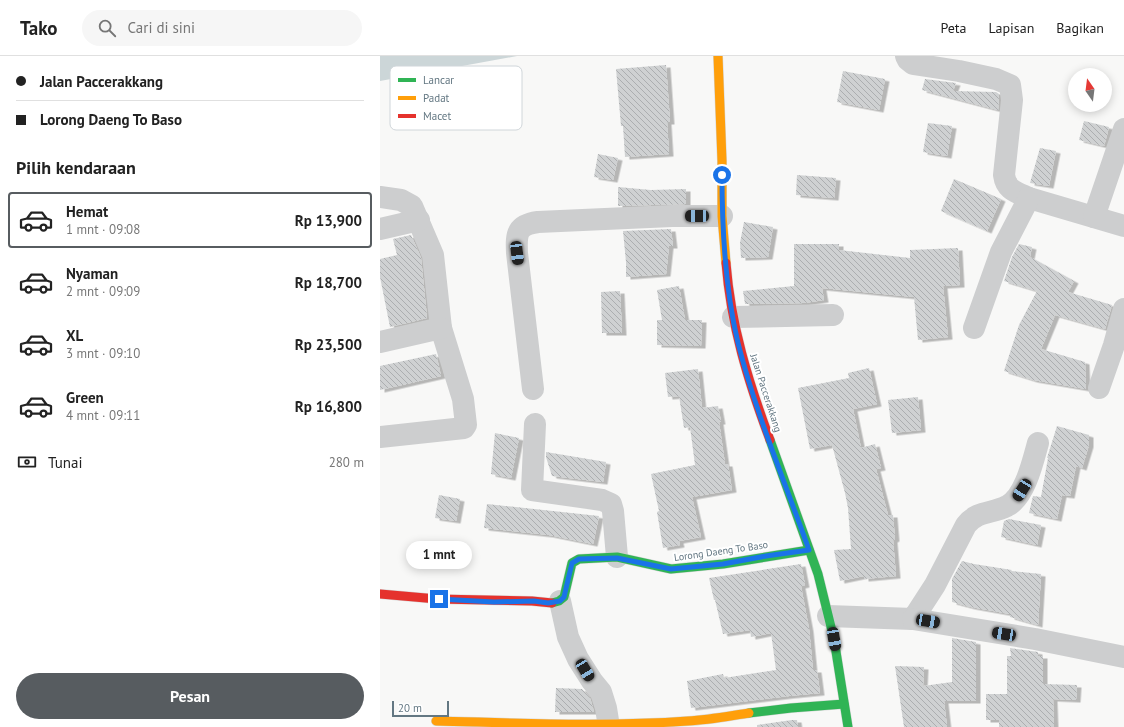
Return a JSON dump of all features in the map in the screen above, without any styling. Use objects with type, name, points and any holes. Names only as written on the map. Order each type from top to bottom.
[{"type":"street","name":"Jalan Paccerakkang","points":[[718,56],[722,161],[722,216],[727,275],[733,317],[738,342],[752,391],[818,574],[838,662],[848,727]]},
{"type":"street","points":[[906,56],[913,64],[981,76],[1010,85],[1012,100],[1004,174],[1008,187],[1029,198],[1124,226]]},
{"type":"street","points":[[1094,217],[1124,129]]},
{"type":"street","points":[[380,196],[401,200],[412,206],[433,255],[441,328],[463,399],[466,427],[380,437]]},
{"type":"street","points":[[974,328],[1001,252],[1029,198]]},
{"type":"street","points":[[533,389],[517,253],[518,233],[521,228],[538,222],[672,216],[722,216]]},
{"type":"street","points":[[380,229],[419,220]]},
{"type":"street","points":[[1099,388],[1114,345],[1124,309]]},
{"type":"street","points":[[733,317],[832,316]]},
{"type":"street","points":[[380,342],[441,328]]},
{"type":"street","points":[[535,424],[532,490],[602,500],[611,504],[613,511],[617,558]]},
{"type":"street","points":[[913,618],[929,594],[966,525],[980,514],[1007,506],[1015,501],[1022,490],[1038,443]]},
{"type":"street","name":"Lorong Daeng To Baso","points":[[560,601],[564,597],[572,563],[579,559],[617,558],[671,569],[723,564],[809,550]]},
{"type":"street","points":[[380,594],[412,598],[494,602],[534,601],[548,603],[560,601],[568,637],[578,659],[601,692],[609,725]]},
{"type":"street","points":[[828,616],[913,618],[1035,639],[1124,657]]},
{"type":"street","points":[[436,721],[609,725],[689,721],[791,708],[844,704]]},
{"type":"shaded area","points":[[380,56],[517,56],[462,66],[390,66],[390,79],[380,81]]},
{"type":"building","points":[[666,65],[670,122],[667,122],[669,154],[625,157],[616,69]]},
{"type":"building","points":[[843,71],[885,79],[879,110],[837,102]]},
{"type":"building","points":[[925,79],[956,83],[953,91],[996,92],[999,94],[998,110],[922,90]]},
{"type":"building","points":[[1084,121],[1109,127],[1104,146],[1079,140]]},
{"type":"building","points":[[928,123],[952,126],[947,156],[923,152]]},
{"type":"building","points":[[1040,148],[1056,151],[1049,186],[1030,183]]},
{"type":"building","points":[[598,154],[618,158],[613,180],[594,177]]},
{"type":"building","points":[[797,175],[836,178],[834,198],[796,195]]},
{"type":"building","points":[[954,179],[1001,199],[987,231],[941,211]]},
{"type":"building","points":[[618,187],[651,190],[686,189],[686,204],[618,206]]},
{"type":"building","points":[[744,222],[773,227],[768,257],[741,258],[740,243]]},
{"type":"building","points":[[671,229],[673,246],[669,246],[666,274],[626,277],[623,231]]},
{"type":"building","points":[[411,235],[421,258],[427,318],[390,327],[380,277],[380,259],[397,255],[393,239]]},
{"type":"building","points":[[794,244],[839,244],[839,250],[910,258],[910,250],[958,248],[960,285],[943,286],[948,337],[918,340],[914,297],[822,288],[824,300],[804,303],[745,304],[743,291],[794,286]]},
{"type":"building","points":[[1019,244],[1032,247],[1030,257],[1074,281],[1068,292],[1112,305],[1105,329],[1055,315],[1041,349],[1085,362],[1086,389],[1033,380],[1004,371],[1019,325],[1037,291],[1004,281],[1012,257]]},
{"type":"building","points":[[679,286],[685,320],[702,320],[701,346],[657,345],[657,320],[662,320],[657,290]]},
{"type":"building","points":[[620,291],[622,333],[602,333],[601,292]]},
{"type":"building","points":[[436,354],[441,376],[380,390],[380,366]]},
{"type":"building","points":[[869,368],[877,404],[853,409],[861,448],[875,444],[881,468],[876,469],[888,515],[893,515],[895,539],[893,540],[896,576],[864,579],[864,576],[840,581],[834,550],[851,549],[848,508],[845,493],[832,445],[810,449],[798,388],[849,378],[848,373]]},
{"type":"building","points":[[698,369],[702,408],[718,406],[725,464],[728,464],[732,490],[692,497],[701,537],[679,541],[680,545],[663,548],[657,512],[659,511],[651,474],[695,465],[690,427],[684,428],[679,396],[668,397],[665,373]]},
{"type":"building","points":[[918,397],[921,430],[892,433],[888,400]]},
{"type":"building","points":[[1057,426],[1089,435],[1089,445],[1082,468],[1076,466],[1070,496],[1062,495],[1057,519],[1029,513],[1033,496],[1041,497],[1047,458]]},
{"type":"building","points":[[495,433],[519,438],[511,478],[491,474]]},
{"type":"building","points":[[546,452],[606,462],[603,482],[552,476],[546,457]]},
{"type":"building","points":[[439,495],[460,499],[456,521],[435,518]]},
{"type":"building","points":[[487,504],[599,516],[593,544],[549,535],[484,528]]},
{"type":"building","points":[[1009,519],[1041,525],[1037,545],[1001,537],[1004,521]]},
{"type":"building","points":[[962,561],[1012,570],[1011,571],[1041,574],[1038,625],[1010,617],[1010,614],[952,602],[952,579]]},
{"type":"building","points":[[801,564],[805,585],[801,586],[809,629],[813,670],[817,670],[820,693],[691,708],[687,681],[723,674],[724,678],[776,670],[771,633],[751,637],[750,630],[723,634],[709,578]]},
{"type":"building","points":[[952,638],[976,642],[976,701],[944,701],[947,727],[904,727],[895,666],[924,667],[923,686],[952,682]]},
{"type":"building","points":[[1010,648],[1038,652],[1038,656],[1043,656],[1043,684],[1077,685],[1076,700],[1053,699],[1054,727],[999,727],[999,720],[986,720],[986,694],[1007,694],[1007,656],[1011,656]]},
{"type":"building","points":[[556,688],[582,689],[590,698],[594,712],[555,712]]},
{"type":"building","points":[[797,720],[798,727],[757,727],[757,725]]},
{"type":"traffic: fast","points":[[770,440],[818,574],[834,639],[848,727]]},
{"type":"traffic: fast","points":[[552,603],[559,601],[564,597],[572,563],[579,559],[617,557],[671,569],[723,564],[809,550]]},
{"type":"traffic: fast","points":[[749,713],[844,704]]},
{"type":"traffic: slow","points":[[718,56],[722,161],[722,216],[726,263]]},
{"type":"traffic: slow","points":[[436,721],[625,724],[719,718],[749,713]]},
{"type":"traffic: jam","points":[[726,263],[728,286],[736,331],[748,375],[770,440]]},
{"type":"traffic: jam","points":[[380,594],[437,599],[532,601],[552,603]]},
{"type":"route","points":[[439,599],[494,602],[534,601],[548,603],[560,601],[564,597],[572,563],[579,559],[617,558],[671,569],[723,564],[809,550],[752,391],[738,342],[727,275],[722,216],[722,175]]}]
